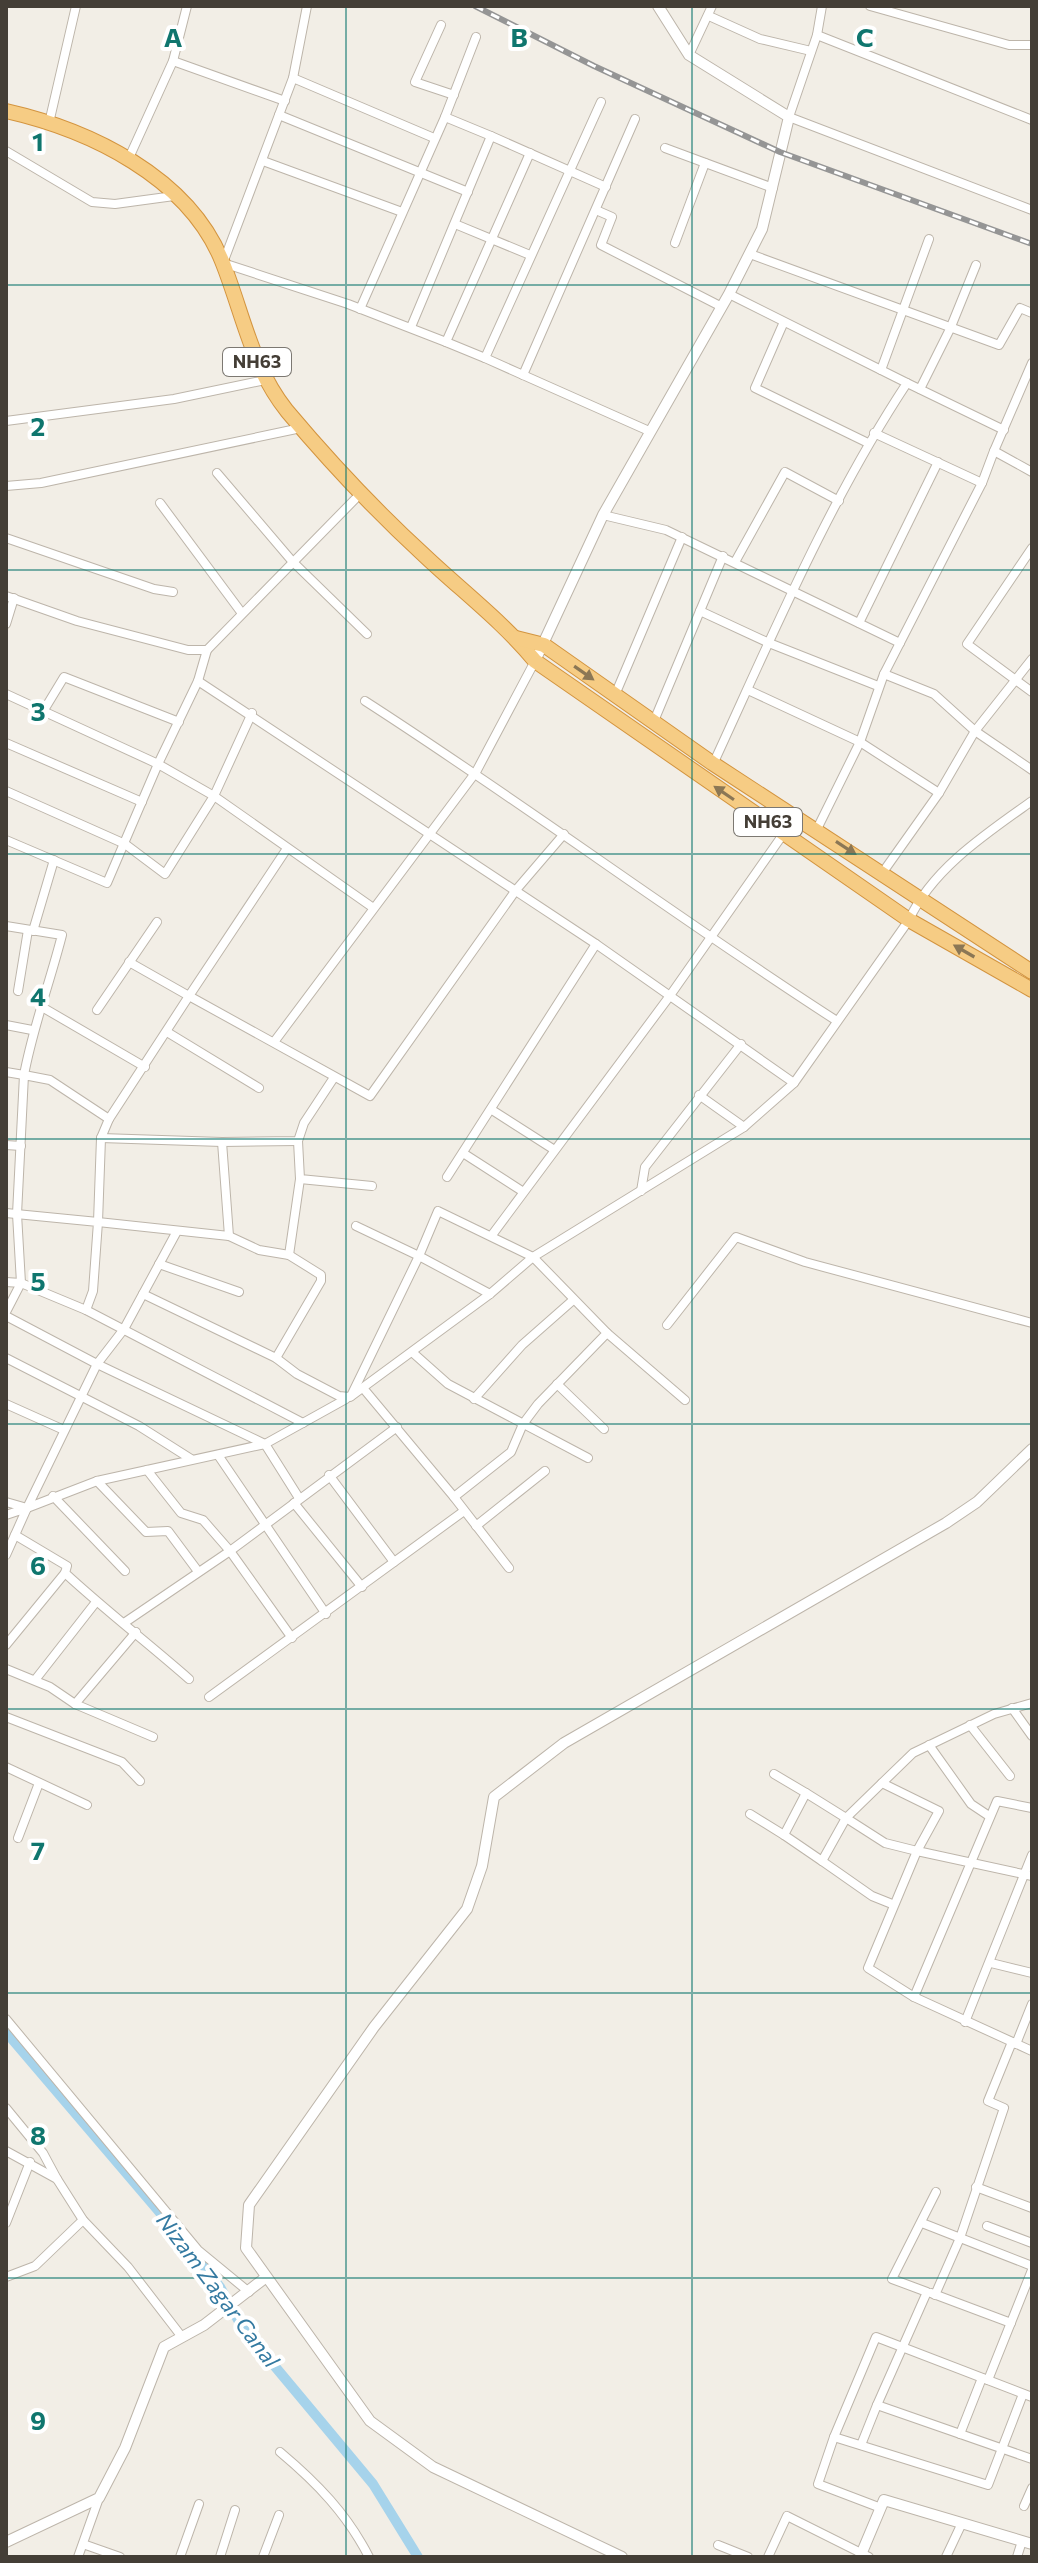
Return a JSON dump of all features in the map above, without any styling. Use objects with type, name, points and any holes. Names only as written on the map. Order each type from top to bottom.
[{"type":"highway","name":"NH63","points":[[6,111],[49,123],[128,160],[202,219],[223,263],[251,350],[265,380],[302,428],[408,541],[516,638],[535,661],[909,920],[1032,990]]},
{"type":"highway","name":"NH63","points":[[516,638],[544,645],[714,762],[1032,972]]},
{"type":"street","points":[[49,123],[76,6]]},
{"type":"street","points":[[128,160],[173,61],[187,6]]},
{"type":"street","points":[[307,6],[293,78],[223,263],[411,327],[649,431]]},
{"type":"street","points":[[658,6],[689,55],[789,117],[1032,210]]},
{"type":"street","points":[[689,55],[712,6]]},
{"type":"street","points":[[274,1042],[372,907],[432,834],[476,772],[544,645],[603,515],[750,254],[773,188],[789,117],[817,35],[822,6]]},
{"type":"street","points":[[870,6],[894,9],[1009,45],[1032,45]]},
{"type":"street","points":[[709,16],[760,39],[811,51]]},
{"type":"street","points":[[441,25],[415,82],[454,95]]},
{"type":"street","points":[[817,35],[1032,120]]},
{"type":"street","points":[[360,309],[445,117],[476,37]]},
{"type":"street","points":[[173,61],[285,101]]},
{"type":"street","points":[[293,78],[434,138]]},
{"type":"street","points":[[485,358],[601,102]]},
{"type":"street","points":[[279,115],[468,192]]},
{"type":"street","points":[[445,117],[606,187]]},
{"type":"street","points":[[523,375],[635,119]]},
{"type":"street","points":[[411,327],[491,136]]},
{"type":"street","points":[[665,148],[773,188]]},
{"type":"street","points":[[6,151],[92,202],[115,204],[176,196]]},
{"type":"street","points":[[446,342],[530,153]]},
{"type":"street","points":[[263,161],[402,212]]},
{"type":"street","points":[[675,243],[705,163]]},
{"type":"street","points":[[596,210],[612,217],[601,245],[722,307]]},
{"type":"street","points":[[455,224],[530,255]]},
{"type":"street","points":[[881,370],[929,239]]},
{"type":"street","points":[[750,254],[999,345],[1020,308],[1032,313]]},
{"type":"street","points":[[920,389],[950,329],[976,265]]},
{"type":"street","points":[[729,294],[783,324],[1004,430]]},
{"type":"street","points":[[783,324],[755,388],[868,443]]},
{"type":"street","points":[[817,829],[860,742],[878,686],[982,483],[1032,363]]},
{"type":"street","points":[[6,421],[174,399],[265,380]]},
{"type":"street","points":[[714,762],[794,590],[868,443],[907,383]]},
{"type":"street","points":[[6,486],[41,483],[302,428]]},
{"type":"street","points":[[874,433],[982,483]]},
{"type":"street","points":[[994,451],[1032,472]]},
{"type":"street","points":[[859,623],[938,462]]},
{"type":"street","points":[[735,562],[785,472],[839,501]]},
{"type":"street","points":[[217,473],[292,561],[367,634]]},
{"type":"street","points":[[6,840],[107,883],[198,681],[207,650],[362,492]]},
{"type":"street","points":[[160,503],[241,612]]},
{"type":"street","points":[[603,515],[666,530],[900,643]]},
{"type":"street","points":[[615,695],[682,537]]},
{"type":"street","points":[[6,538],[154,589],[173,592]]},
{"type":"street","points":[[1032,548],[967,644],[1032,692]]},
{"type":"street","points":[[654,721],[723,556]]},
{"type":"street","points":[[6,624],[10,597],[77,621],[188,650],[207,650]]},
{"type":"street","points":[[700,611],[769,643],[878,686]]},
{"type":"street","points":[[883,872],[939,793],[975,731],[1032,659]]},
{"type":"street","points":[[884,674],[934,694],[975,731],[1032,770]]},
{"type":"street","points":[[44,710],[64,677],[179,722]]},
{"type":"street","points":[[198,681],[252,713],[516,890],[794,1083]]},
{"type":"street","points":[[748,690],[860,742],[939,793]]},
{"type":"street","points":[[6,694],[158,764],[214,796],[286,850],[372,907]]},
{"type":"street","points":[[365,701],[476,772],[710,939],[837,1021]]},
{"type":"street","points":[[6,791],[125,844],[165,874],[214,796],[252,713]]},
{"type":"street","points":[[6,743],[142,802]]},
{"type":"street","points":[[6,1515],[97,1481],[265,1444],[363,1388],[490,1294],[533,1257],[744,1127],[794,1083],[909,920],[919,897],[981,837],[1032,801]]},
{"type":"street","points":[[492,1235],[669,997],[784,833]]},
{"type":"street","points":[[129,962],[274,1042],[333,1079],[370,1096],[516,890],[564,834]]},
{"type":"street","points":[[86,1310],[93,1291],[101,1138],[109,1119],[286,850]]},
{"type":"street","points":[[18,991],[30,930],[54,860]]},
{"type":"street","points":[[97,1010],[157,922]]},
{"type":"street","points":[[6,926],[62,935],[42,1007],[32,1030],[24,1075],[17,1214],[21,1283],[6,1314],[97,1364],[265,1444],[296,1500],[362,1587]]},
{"type":"street","points":[[447,1177],[596,944]]},
{"type":"street","points":[[42,1007],[145,1067]]},
{"type":"street","points":[[6,1025],[32,1030]]},
{"type":"street","points":[[167,1032],[259,1088]]},
{"type":"street","points":[[641,1191],[642,1172],[741,1044]]},
{"type":"street","points":[[6,1072],[50,1080],[109,1119]]},
{"type":"street","points":[[289,1255],[300,1179],[298,1141],[304,1123],[333,1079]]},
{"type":"street","points":[[699,1095],[744,1127]]},
{"type":"street","points":[[492,1110],[553,1149]]},
{"type":"street","points":[[101,1138],[298,1141]]},
{"type":"street","points":[[222,1142],[229,1236]]},
{"type":"street","points":[[6,1145],[21,1146]]},
{"type":"street","points":[[463,1153],[522,1191]]},
{"type":"street","points":[[300,1179],[372,1186]]},
{"type":"street","points":[[348,1398],[438,1211],[533,1257],[572,1301],[685,1400]]},
{"type":"street","points":[[6,1213],[176,1233],[229,1236],[259,1250],[289,1255],[318,1271],[321,1281],[276,1358]]},
{"type":"street","points":[[356,1226],[490,1294]]},
{"type":"street","points":[[6,1555],[97,1364],[124,1329],[176,1233]]},
{"type":"street","points":[[667,1325],[736,1237],[805,1262],[1032,1323]]},
{"type":"street","points":[[159,1264],[239,1292]]},
{"type":"street","points":[[6,1282],[21,1283],[86,1310],[303,1423]]},
{"type":"street","points":[[143,1294],[276,1358],[297,1374],[348,1398]]},
{"type":"street","points":[[474,1399],[522,1345],[572,1301]]},
{"type":"street","points":[[454,1497],[511,1452],[523,1424],[607,1333]]},
{"type":"street","points":[[412,1352],[448,1384],[588,1458]]},
{"type":"street","points":[[6,1358],[139,1426],[191,1459]]},
{"type":"street","points":[[557,1384],[604,1429]]},
{"type":"street","points":[[363,1388],[509,1568]]},
{"type":"street","points":[[6,1404],[64,1430]]},
{"type":"street","points":[[124,1623],[197,1570],[230,1551],[397,1427]]},
{"type":"street","points":[[622,2557],[433,2467],[370,2421],[246,2248],[249,2205],[374,2027],[467,1909],[482,1866],[494,1797],[564,1743],[946,1523],[977,1502],[1032,1449]]},
{"type":"street","points":[[218,1455],[326,1614]]},
{"type":"street","points":[[147,1470],[181,1513],[203,1520],[230,1551],[292,1638]]},
{"type":"street","points":[[476,1526],[545,1471]]},
{"type":"street","points":[[329,1475],[394,1562]]},
{"type":"street","points":[[97,1481],[146,1532],[168,1531],[197,1570]]},
{"type":"street","points":[[53,1496],[125,1571]]},
{"type":"street","points":[[6,1502],[27,1508]]},
{"type":"street","points":[[209,1697],[464,1511]]},
{"type":"street","points":[[6,1645],[65,1573],[67,1566],[15,1535]]},
{"type":"street","points":[[65,1573],[189,1679]]},
{"type":"street","points":[[35,1680],[96,1602]]},
{"type":"street","points":[[75,1704],[136,1632]]},
{"type":"street","points":[[6,1669],[35,1680],[75,1704],[153,1737]]},
{"type":"street","points":[[822,1861],[846,1818],[913,1753],[970,1725],[1032,1703]]},
{"type":"street","points":[[1012,1708],[1032,1736]]},
{"type":"street","points":[[6,1717],[122,1762],[140,1781]]},
{"type":"street","points":[[970,1725],[1010,1776]]},
{"type":"street","points":[[929,1745],[971,1804],[989,1816]]},
{"type":"street","points":[[6,1769],[87,1805]]},
{"type":"street","points":[[774,1774],[885,1843],[1028,1875]]},
{"type":"street","points":[[18,1838],[39,1783]]},
{"type":"street","points":[[882,1783],[939,1811],[892,1904],[868,1968],[914,1997],[1032,2051]]},
{"type":"street","points":[[784,1835],[806,1793]]},
{"type":"street","points":[[914,1997],[968,1863],[997,1801],[1032,1808]]},
{"type":"street","points":[[750,1814],[872,1896],[892,1904]]},
{"type":"street","points":[[965,2022],[1028,1875],[1032,1855]]},
{"type":"street","points":[[991,1963],[1032,1973]]},
{"type":"street","points":[[861,2445],[901,2347],[960,2238],[1004,2108],[988,2101],[1032,2005]]},
{"type":"street","points":[[6,2019],[198,2250],[247,2294]]},
{"type":"street","points":[[6,2108],[43,2153],[83,2220],[128,2267],[182,2337]]},
{"type":"street","points":[[6,2151],[57,2179]]},
{"type":"street","points":[[6,2223],[30,2162]]},
{"type":"street","points":[[976,2187],[1032,2208]]},
{"type":"street","points":[[936,2192],[892,2279],[1011,2323]]},
{"type":"street","points":[[6,2277],[35,2266],[83,2220]]},
{"type":"street","points":[[922,2223],[1032,2268],[1011,2323],[960,2434]]},
{"type":"street","points":[[987,2226],[1032,2243]]},
{"type":"street","points":[[78,2557],[99,2498],[125,2448],[164,2347],[204,2325],[265,2278]]},
{"type":"street","points":[[834,2437],[988,2485],[1028,2395],[876,2337],[834,2437],[818,2484],[881,2508]]},
{"type":"street","points":[[877,2405],[1032,2459]]},
{"type":"street","points":[[280,2452],[339,2509],[369,2557]]},
{"type":"street","points":[[1024,2506],[1032,2488]]},
{"type":"street","points":[[6,2542],[99,2498]]},
{"type":"street","points":[[768,2557],[787,2516],[863,2556],[884,2500],[1027,2543],[1017,2557]]},
{"type":"street","points":[[180,2557],[199,2504]]},
{"type":"street","points":[[220,2557],[235,2510]]},
{"type":"street","points":[[263,2557],[279,2515]]},
{"type":"street","points":[[946,2557],[962,2523]]},
{"type":"street","points":[[83,2544],[120,2557]]},
{"type":"street","points":[[718,2545],[748,2557]]},
{"type":"waterway","name":"Nizam Zagar Canal","points":[[6,2032],[185,2242],[220,2287],[242,2327],[373,2484],[418,2557]]},
{"type":"railway","points":[[475,6],[594,66],[780,152],[1032,244]]}]
